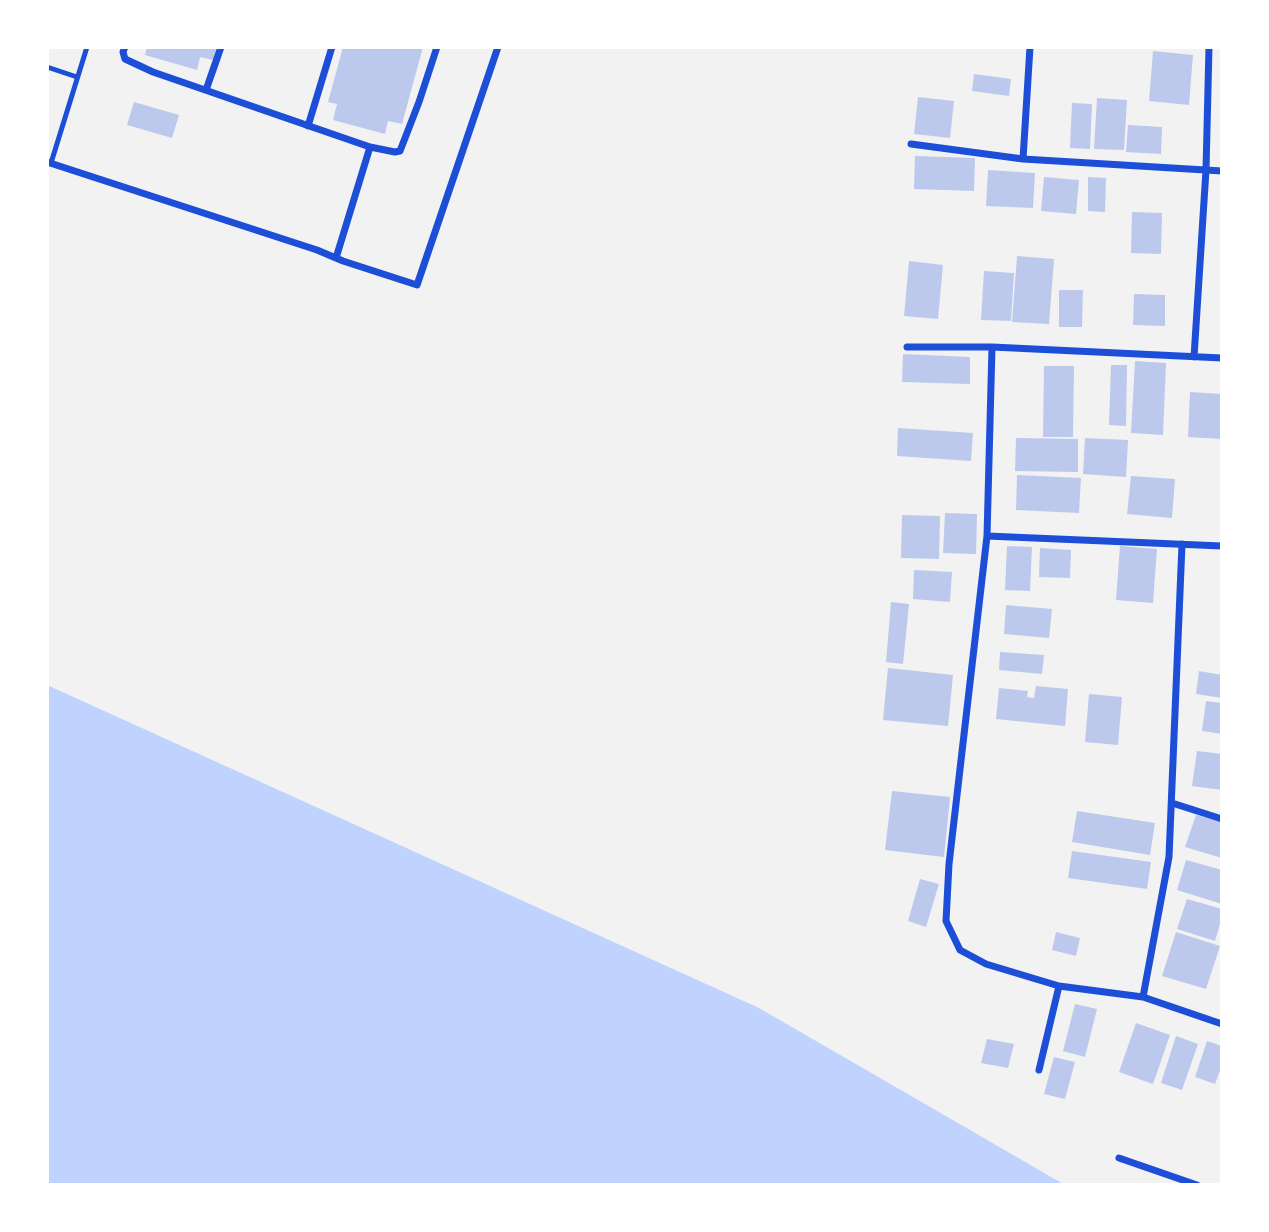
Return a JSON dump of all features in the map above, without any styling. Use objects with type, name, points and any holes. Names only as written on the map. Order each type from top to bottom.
[{"type":"street","points":[[125,47],[124,57],[129,62],[370,147],[395,152],[400,151],[437,47]]},
{"type":"street","points":[[206,90],[221,47]]},
{"type":"street","points":[[308,126],[332,47]]},
{"type":"street","points":[[49,162],[417,285],[498,47]]},
{"type":"street","points":[[1023,159],[1030,47]]},
{"type":"street","points":[[1194,357],[1206,170],[1209,47]]},
{"type":"street","points":[[911,144],[1023,159],[1222,171]]},
{"type":"street","points":[[337,258],[370,147]]},
{"type":"street","points":[[907,347],[992,347],[1222,359]]},
{"type":"street","points":[[992,347],[987,536],[949,864],[946,921],[960,950],[986,964],[1059,986],[1143,997],[1222,1024]]},
{"type":"street","points":[[987,536],[1222,546]]},
{"type":"street","points":[[1143,997],[1169,857],[1182,544]]},
{"type":"street","points":[[1172,803],[1222,819]]},
{"type":"street","points":[[1039,1070],[1059,986]]},
{"type":"street","points":[[1119,1158],[1197,1185]]},
{"type":"lane","points":[[49,162],[87,47]]},
{"type":"lane","points":[[47,67],[76,77]]},
{"type":"water","points":[[47,685],[759,1008],[1065,1185],[47,1185]]},
{"type":"building","points":[[147,47],[217,47],[213,60],[200,57],[197,70],[145,55]]},
{"type":"building","points":[[343,47],[423,47],[402,124],[388,121],[385,134],[333,120],[337,104],[328,102]]},
{"type":"building","points":[[1153,51],[1193,55],[1189,105],[1149,101]]},
{"type":"building","points":[[974,74],[1011,79],[1009,96],[972,91]]},
{"type":"building","points":[[918,97],[954,101],[950,138],[914,134]]},
{"type":"building","points":[[1097,98],[1127,100],[1124,150],[1094,149]]},
{"type":"building","points":[[134,102],[179,115],[172,138],[127,125]]},
{"type":"building","points":[[1072,103],[1092,104],[1090,149],[1070,148]]},
{"type":"building","points":[[1128,125],[1162,127],[1161,154],[1126,152]]},
{"type":"building","points":[[915,156],[975,158],[974,191],[914,189]]},
{"type":"building","points":[[988,170],[1035,173],[1033,208],[986,206]]},
{"type":"building","points":[[1044,177],[1079,180],[1076,214],[1041,211]]},
{"type":"building","points":[[1088,177],[1106,178],[1105,212],[1088,211]]},
{"type":"building","points":[[1132,212],[1162,213],[1161,254],[1131,253]]},
{"type":"building","points":[[1017,256],[1054,259],[1049,324],[1012,322]]},
{"type":"building","points":[[909,261],[943,265],[938,319],[904,316]]},
{"type":"building","points":[[984,271],[1014,273],[1011,321],[981,320]]},
{"type":"building","points":[[1059,290],[1083,290],[1082,327],[1059,327]]},
{"type":"building","points":[[1134,294],[1165,295],[1165,326],[1133,325]]},
{"type":"building","points":[[903,354],[970,357],[970,384],[902,382]]},
{"type":"building","points":[[1135,361],[1166,363],[1163,435],[1131,433]]},
{"type":"building","points":[[1111,365],[1127,365],[1126,426],[1109,425]]},
{"type":"building","points":[[1044,366],[1074,366],[1073,437],[1043,437]]},
{"type":"building","points":[[1190,392],[1222,394],[1222,439],[1188,437]]},
{"type":"building","points":[[898,428],[973,433],[971,461],[897,456]]},
{"type":"building","points":[[1016,438],[1078,439],[1078,472],[1015,471]]},
{"type":"building","points":[[1085,438],[1128,440],[1126,477],[1083,474]]},
{"type":"building","points":[[1017,475],[1081,478],[1079,513],[1016,510]]},
{"type":"building","points":[[1131,476],[1175,479],[1172,518],[1127,514]]},
{"type":"building","points":[[945,513],[977,514],[976,554],[943,553]]},
{"type":"building","points":[[902,515],[940,516],[939,559],[901,558]]},
{"type":"building","points":[[1007,546],[1032,547],[1030,591],[1005,590]]},
{"type":"building","points":[[1120,546],[1157,549],[1153,603],[1116,600]]},
{"type":"building","points":[[1040,548],[1071,550],[1070,578],[1039,577]]},
{"type":"building","points":[[914,570],[952,572],[950,602],[913,599]]},
{"type":"building","points":[[891,602],[909,604],[903,664],[886,662]]},
{"type":"building","points":[[1006,605],[1052,609],[1049,638],[1004,634]]},
{"type":"building","points":[[1000,652],[1044,655],[1042,674],[999,670]]},
{"type":"building","points":[[888,668],[953,675],[948,726],[883,720]]},
{"type":"building","points":[[1199,671],[1222,675],[1222,698],[1196,694]]},
{"type":"building","points":[[1036,686],[1068,689],[1065,726],[996,719],[999,688],[1028,691],[1027,697],[1034,698]]},
{"type":"building","points":[[1089,694],[1122,697],[1118,745],[1085,742]]},
{"type":"building","points":[[1206,701],[1222,703],[1222,734],[1202,731]]},
{"type":"building","points":[[1197,751],[1222,754],[1222,790],[1192,786]]},
{"type":"building","points":[[892,791],[950,797],[944,857],[885,850]]},
{"type":"building","points":[[1077,811],[1155,823],[1150,855],[1072,842]]},
{"type":"building","points":[[1196,815],[1222,822],[1222,858],[1185,847]]},
{"type":"building","points":[[1072,851],[1151,862],[1147,889],[1068,878]]},
{"type":"building","points":[[1186,860],[1222,870],[1222,904],[1177,890]]},
{"type":"building","points":[[920,879],[939,884],[926,927],[908,921]]},
{"type":"building","points":[[1187,899],[1222,909],[1215,941],[1177,929]]},
{"type":"building","points":[[1056,932],[1080,938],[1076,956],[1052,950]]},
{"type":"building","points":[[1176,932],[1220,946],[1206,989],[1162,976]]},
{"type":"building","points":[[1075,1004],[1097,1009],[1085,1057],[1063,1051]]},
{"type":"building","points":[[1136,1023],[1170,1035],[1153,1084],[1119,1072]]},
{"type":"building","points":[[1176,1036],[1198,1044],[1182,1090],[1161,1083]]},
{"type":"building","points":[[987,1039],[1014,1044],[1008,1068],[981,1063]]},
{"type":"building","points":[[1207,1041],[1222,1046],[1222,1065],[1215,1084],[1195,1077]]},
{"type":"building","points":[[1054,1057],[1075,1062],[1065,1099],[1044,1094]]}]
